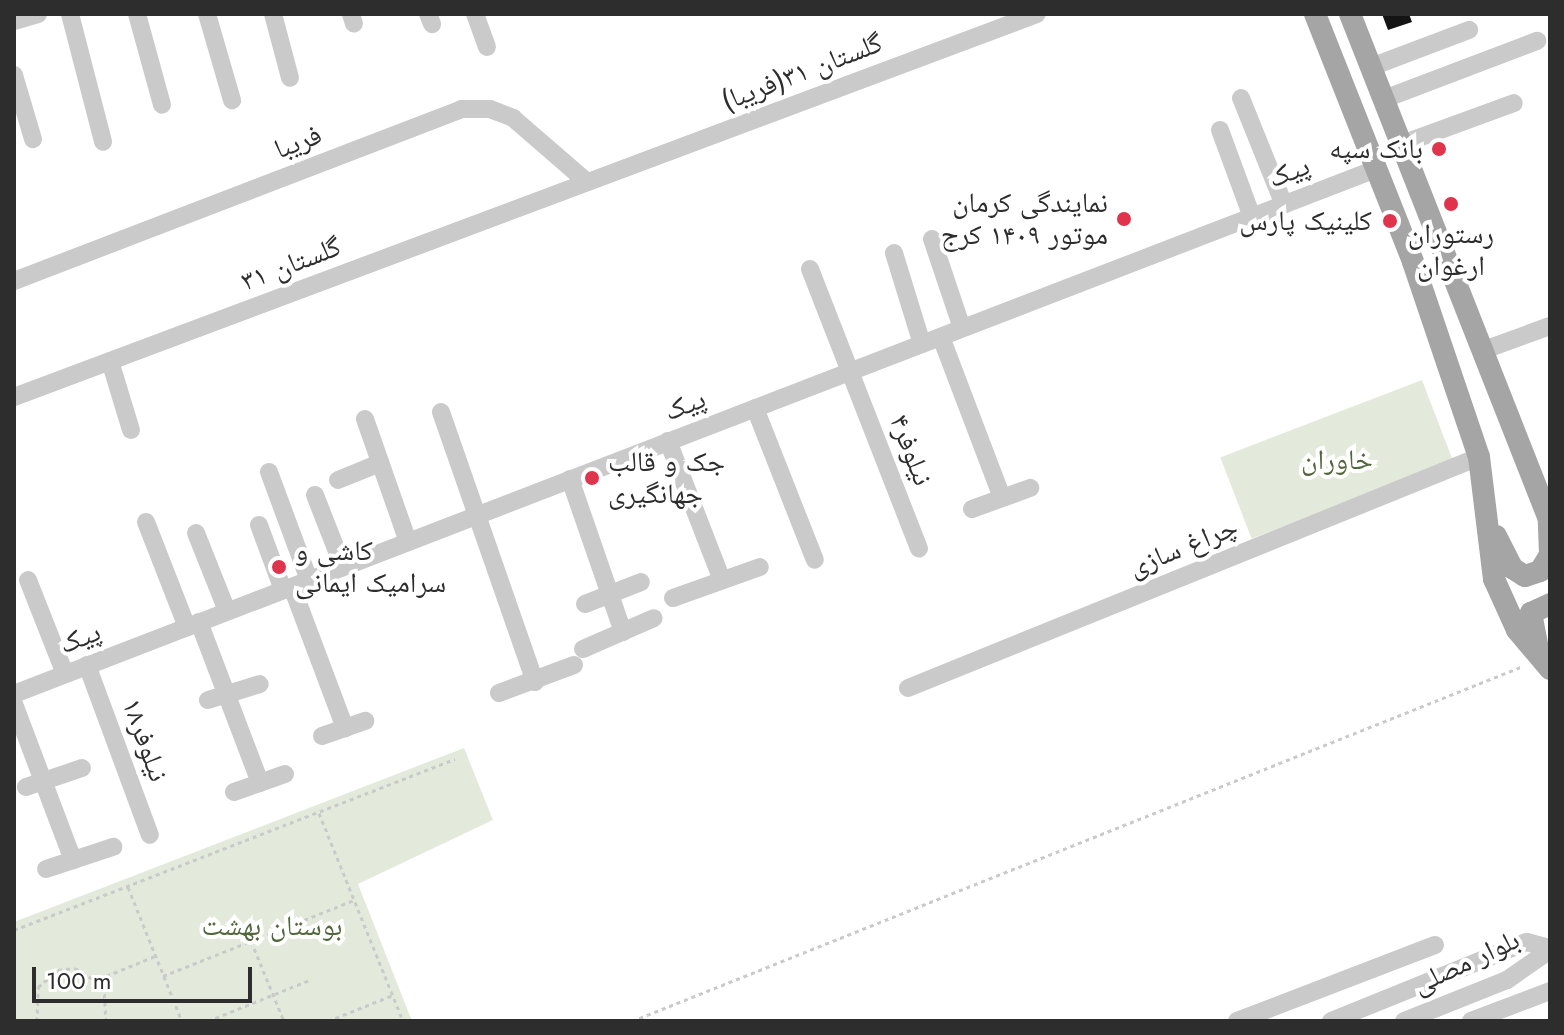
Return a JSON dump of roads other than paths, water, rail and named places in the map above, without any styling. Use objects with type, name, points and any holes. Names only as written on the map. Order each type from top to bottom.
[{"type":"main road","points":[[1315,14],[1376,169],[1479,457],[1494,579],[1517,630],[1546,664]]},
{"type":"main road","points":[[1350,14],[1484,350],[1544,490],[1550,555],[1540,571],[1525,576],[1502,556],[1486,500]]},
{"type":"main road","points":[[1546,664],[1531,613],[1550,604]]},
{"type":"street","points":[[70,14],[103,142]]},
{"type":"street","points":[[137,14],[162,105]]},
{"type":"street","points":[[207,14],[232,100]]},
{"type":"street","points":[[273,14],[290,78]]},
{"type":"street","points":[[475,14],[487,47]]},
{"type":"street","name":"گلستان ۳۱(فریبا)","points":[[587,182],[1037,14]]},
{"type":"street","points":[[1371,67],[1469,30]]},
{"type":"street","points":[[1384,99],[1537,41]]},
{"type":"street","points":[[14,75],[33,139]]},
{"type":"street","points":[[1241,98],[1284,205]]},
{"type":"street","points":[[1402,144],[1514,103]]},
{"type":"street","name":"فریبا","points":[[14,281],[461,109],[490,109],[513,118],[587,182]]},
{"type":"street","points":[[1220,130],[1252,217]]},
{"type":"street","name":"پیک","points":[[14,694],[1376,169]]},
{"type":"street","name":"گلستان ۳۱","points":[[14,397],[587,182]]},
{"type":"street","points":[[932,239],[962,328]]},
{"type":"street","points":[[894,253],[922,344]]},
{"type":"street","name":"نیلوفر۴","points":[[810,269],[919,549]]},
{"type":"street","points":[[1484,350],[1550,326]]},
{"type":"street","points":[[941,337],[1002,498]]},
{"type":"street","points":[[110,361],[131,430]]},
{"type":"street","points":[[755,408],[815,560]]},
{"type":"street","points":[[441,412],[480,514],[535,682]]},
{"type":"street","points":[[365,419],[408,542]]},
{"type":"street","points":[[668,441],[722,580]]},
{"type":"street","name":"چراغ سازی","points":[[908,688],[1479,457]]},
{"type":"street","points":[[338,480],[380,463]]},
{"type":"street","points":[[269,472],[294,585],[345,728]]},
{"type":"street","points":[[570,479],[623,632]]},
{"type":"street","points":[[972,509],[1030,488]]},
{"type":"street","points":[[315,495],[343,567]]},
{"type":"street","points":[[146,522],[193,624],[217,697],[260,783]]},
{"type":"street","points":[[259,525],[294,585]]},
{"type":"street","points":[[196,533],[227,611]]},
{"type":"street","points":[[673,598],[760,567]]},
{"type":"street","points":[[28,580],[65,674]]},
{"type":"street","points":[[585,604],[641,582]]},
{"type":"street","points":[[499,693],[535,682],[654,618]]},
{"type":"street","name":"نیلوفر۱۸","points":[[87,665],[150,835]]},
{"type":"street","points":[[217,697],[260,684]]},
{"type":"street","points":[[14,704],[34,784],[73,860]]},
{"type":"street","points":[[322,736],[365,721]]},
{"type":"street","points":[[34,784],[82,768]]},
{"type":"street","points":[[234,792],[285,774]]},
{"type":"street","points":[[46,869],[113,847]]},
{"type":"street","points":[[1331,1021],[1527,942],[1550,949]]},
{"type":"street","points":[[1237,1021],[1435,945]]},
{"type":"street","name":"بلوار مصلی","points":[[1404,1021],[1507,980],[1550,949]]},
{"type":"street","name":"بلوار مصلی","points":[[1471,1021],[1550,991]]},
{"type":"street","points":[[1401,994],[1425,1013]]},
{"type":"place","name":"بانک سپه","points":[[1439,149]]},
{"type":"place","name":"رستوران ارغوان","points":[[1451,204]]},
{"type":"place","name":"نمایندگی کرمان موتور ۱۴۰۹ کرج","points":[[1124,219]]},
{"type":"place","name":"کلینیک پارس","points":[[1390,221]]},
{"type":"place","name":"جک و قالب جهانگیری","points":[[592,478]]},
{"type":"place","name":"کاشی و سرامیک ایمانی","points":[[279,567]]},
{"type":"park label","name":"خاوران","points":[[1337,460]]},
{"type":"park label","name":"بوستان بهشت","points":[[272,926]]}]
